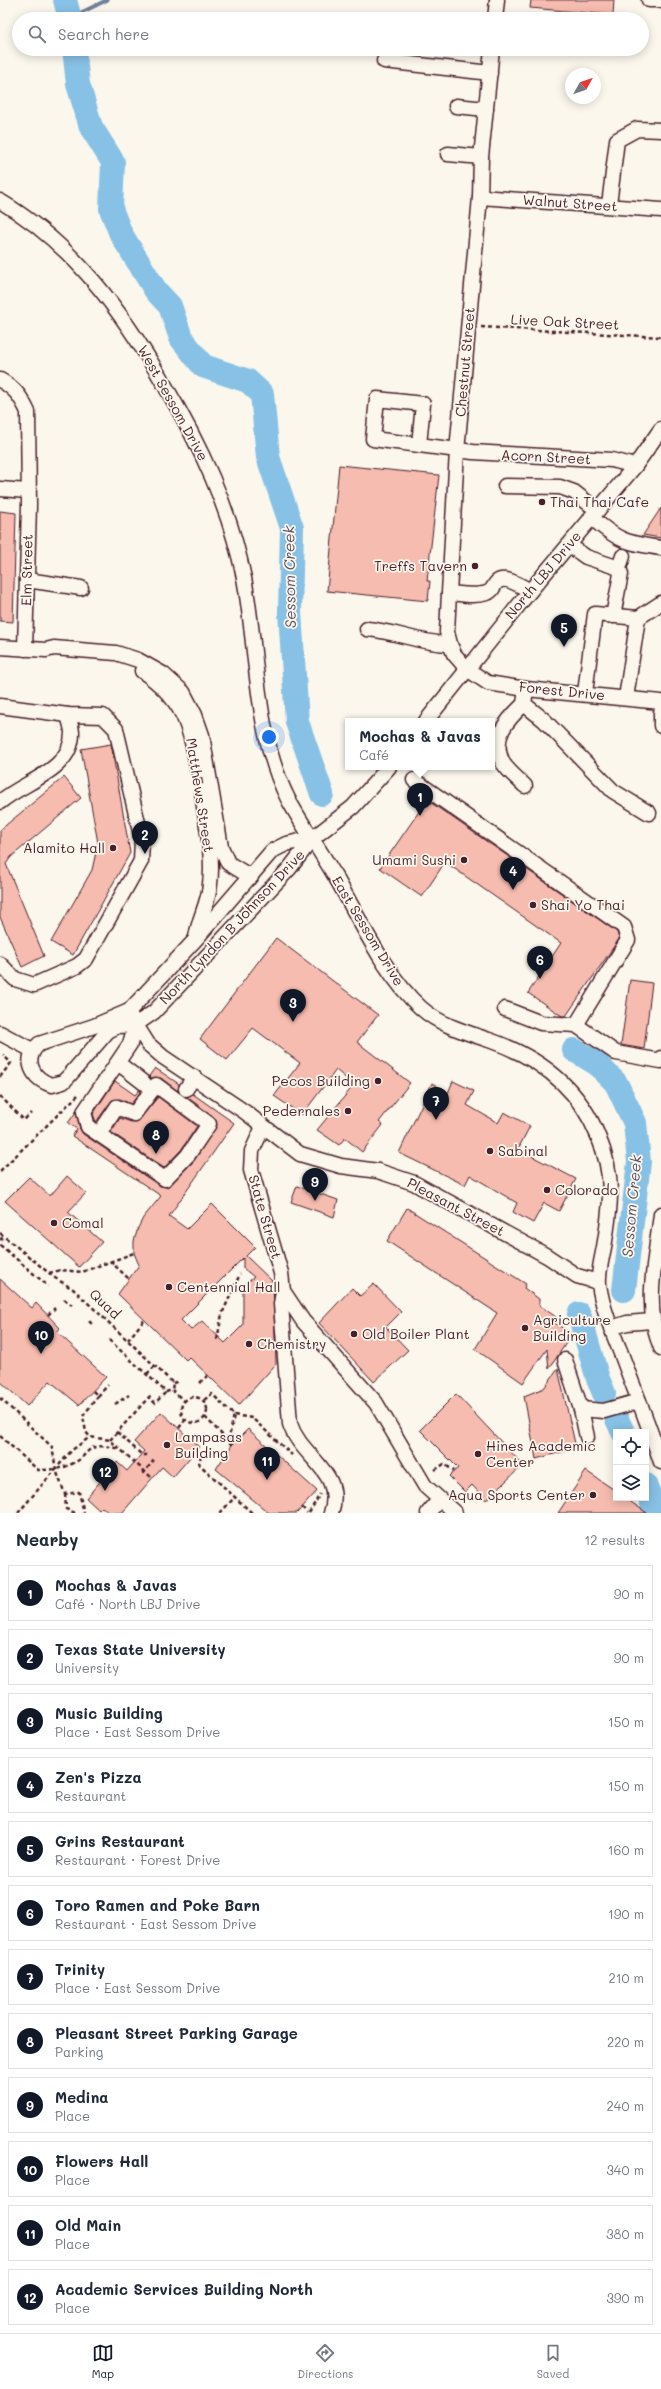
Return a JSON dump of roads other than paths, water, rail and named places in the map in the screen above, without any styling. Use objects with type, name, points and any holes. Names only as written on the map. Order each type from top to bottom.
[{"type":"street","points":[[496,12],[497,0]]},
{"type":"street","points":[[649,0],[661,0]]},
{"type":"street","name":"Chestnut Street","points":[[467,668],[454,654],[450,644],[448,632],[449,593],[457,451],[480,196],[481,156],[491,56]]},
{"type":"street","points":[[384,61],[490,73]]},
{"type":"street","points":[[456,106],[486,109]]},
{"type":"street","points":[[609,205],[617,140],[637,129],[661,130]]},
{"type":"street","points":[[448,154],[481,156]]},
{"type":"street","name":"Walnut Street","points":[[480,196],[661,210]]},
{"type":"street","name":"West Sessom Drive","points":[[0,201],[33,222],[53,239],[95,282],[133,333],[200,448],[228,517],[238,551],[251,622],[267,741],[272,760],[290,802],[313,838]]},
{"type":"street","name":"Elm Street","points":[[0,380],[12,387],[22,398],[28,412],[28,580],[25,648]]},
{"type":"street","name":"North LBJ Drive","points":[[428,718],[530,591],[635,466],[661,429]]},
{"type":"street","name":"Acorn Street","points":[[419,445],[457,451],[538,457],[612,460],[635,466]]},
{"type":"street","points":[[505,486],[560,487],[574,492],[616,538],[629,544],[661,548]]},
{"type":"street","points":[[0,489],[28,491]]},
{"type":"street","points":[[569,545],[586,557],[621,562],[621,574],[613,616]]},
{"type":"street","points":[[28,580],[81,588]]},
{"type":"street","points":[[449,593],[481,594],[489,592],[497,582],[502,580],[521,585],[530,591]]},
{"type":"street","points":[[585,693],[596,614],[638,618],[661,603]]},
{"type":"street","points":[[626,698],[638,618]]},
{"type":"street","points":[[367,629],[387,631],[435,644],[450,644]]},
{"type":"street","name":"Matthews Street","points":[[0,647],[46,650],[54,648],[116,653],[138,660],[163,674],[182,692],[202,735],[221,847],[228,863],[251,876]]},
{"type":"street","name":"Matthews Street","points":[[46,650],[52,654],[116,661],[139,669],[171,695],[183,712],[191,732],[201,786],[211,866],[210,885],[203,912],[197,927],[196,939]]},
{"type":"street","name":"Forest Drive","points":[[467,668],[488,683],[526,689],[585,693],[661,702]]},
{"type":"street","points":[[525,786],[503,763],[498,743],[501,729],[507,720],[524,704],[526,689]]},
{"type":"street","points":[[524,704],[544,720],[613,791],[649,813]]},
{"type":"street","points":[[0,706],[68,715],[103,716],[116,729],[142,840],[141,861],[86,959],[77,966],[34,985],[15,979],[0,964]]},
{"type":"street","points":[[661,712],[661,726]]},
{"type":"street","points":[[0,802],[51,770],[68,754],[72,733],[68,715]]},
{"type":"street","points":[[313,838],[353,807],[386,770]]},
{"type":"street","points":[[414,780],[624,927],[628,940],[576,1025]]},
{"type":"street","name":"North Lyndon B Johnson Drive","points":[[313,838],[289,869],[154,1012],[135,1025],[118,1026],[108,1032],[69,1076],[56,1085],[45,1083],[38,1078],[30,1062],[32,1050],[48,1040],[94,1026],[128,1011],[196,939],[272,851],[286,844],[313,838]]},
{"type":"street","name":"East Sessom Drive","points":[[313,838],[386,965],[415,1003],[426,1013],[452,1027],[526,1054],[546,1067],[583,1107],[598,1135],[609,1170],[612,1199],[598,1282],[611,1328],[661,1462]]},
{"type":"street","points":[[227,903],[243,918]]},
{"type":"street","points":[[505,1009],[541,1023],[576,1025],[616,1053],[661,1061]]},
{"type":"street","name":"Pleasant Street","points":[[128,1011],[135,1025],[148,1044],[190,1083],[245,1112],[300,1154],[341,1166],[378,1171],[414,1183],[547,1256],[577,1276],[598,1282]]},
{"type":"street","points":[[99,1134],[117,1107],[134,1114],[156,1085],[209,1124],[188,1155],[165,1179],[88,1127],[84,1112],[130,1044],[135,1025]]},
{"type":"street","points":[[0,1033],[32,1050]]},
{"type":"street","points":[[661,1058],[661,1068]]},
{"type":"street","points":[[118,1063],[144,1083]]},
{"type":"street","name":"State Street","points":[[264,1128],[252,1151],[251,1170],[281,1273],[283,1291],[303,1321],[376,1403],[388,1421],[418,1476],[439,1500],[455,1513]]},
{"type":"street","points":[[661,1214],[651,1294],[652,1321],[661,1348]]},
{"type":"street","points":[[283,1291],[281,1304],[290,1424],[298,1440],[322,1469],[332,1484],[335,1500],[331,1513]]},
{"type":"street","points":[[611,1328],[627,1323],[652,1321]]},
{"type":"street","points":[[565,1360],[581,1409],[587,1437]]},
{"type":"street","points":[[581,1409],[604,1411],[639,1402]]},
{"type":"street","points":[[428,1513],[439,1500]]},
{"type":"waterway","name":"Sessom Creek","points":[[65,0],[68,12]]},
{"type":"waterway","points":[[82,12],[107,0]]},
{"type":"waterway","name":"Sessom Creek","points":[[75,56],[78,84],[91,127],[113,162],[111,209],[121,234],[156,291],[170,306],[181,338],[203,366],[248,381],[262,394],[268,457],[292,528],[290,612],[297,722],[322,794]]},
{"type":"waterway","name":"Sessom Creek","points":[[574,1050],[597,1064],[616,1083],[635,1123],[639,1162],[624,1290]]},
{"type":"waterway","name":"Sessom Creek","points":[[579,1314],[598,1379],[604,1393]]},
{"type":"waterway","name":"Sessom Creek","points":[[614,1413],[622,1429]]},
{"type":"waterway","name":"Sessom Creek","points":[[649,1494],[655,1513]]},
{"type":"place","name":"Thai Thai Cafe","points":[[542,502]]},
{"type":"place","name":"Treffs Tavern","points":[[475,566]]},
{"type":"place","name":"Grins Restaurant","points":[[564,647]]},
{"type":"place","name":"Mochas & Javas","points":[[420,816]]},
{"type":"place","name":"Alamito Hall","points":[[113,848]]},
{"type":"place","name":"Texas State University","points":[[145,854]]},
{"type":"place","name":"Umami Sushi","points":[[464,860]]},
{"type":"place","name":"Zen's Pizza","points":[[513,890]]},
{"type":"place","name":"Shai Yo Thai","points":[[533,905]]},
{"type":"place","name":"Toro Ramen and Poke Barn","points":[[540,979]]},
{"type":"place","name":"Music Building","points":[[293,1022]]},
{"type":"place","name":"Pecos Building","points":[[378,1081]]},
{"type":"place","name":"Pedernales","points":[[348,1111]]},
{"type":"place","name":"Trinity","points":[[436,1120]]},
{"type":"place","name":"Sabinal","points":[[490,1151]]},
{"type":"place","name":"Pleasant Street Parking Garage","points":[[156,1154]]},
{"type":"place","name":"Colorado","points":[[547,1190]]},
{"type":"place","name":"Medina","points":[[315,1201]]},
{"type":"place","name":"Comal","points":[[54,1223]]},
{"type":"place","name":"Centennial Hall","points":[[169,1287]]},
{"type":"place","name":"Agriculture Building","points":[[525,1328]]},
{"type":"place","name":"Old Boiler Plant","points":[[354,1334]]},
{"type":"place","name":"Chemistry","points":[[249,1344]]},
{"type":"place","name":"Flowers Hall","points":[[41,1354]]},
{"type":"place","name":"Lampasas Building","points":[[167,1445]]},
{"type":"place","name":"Hines Academic Center","points":[[478,1454]]},
{"type":"place","name":"Old Main","points":[[267,1480]]},
{"type":"place","name":"Academic Services Building North","points":[[105,1491]]},
{"type":"place","name":"Aqua Sports Center","points":[[593,1495]]}]
